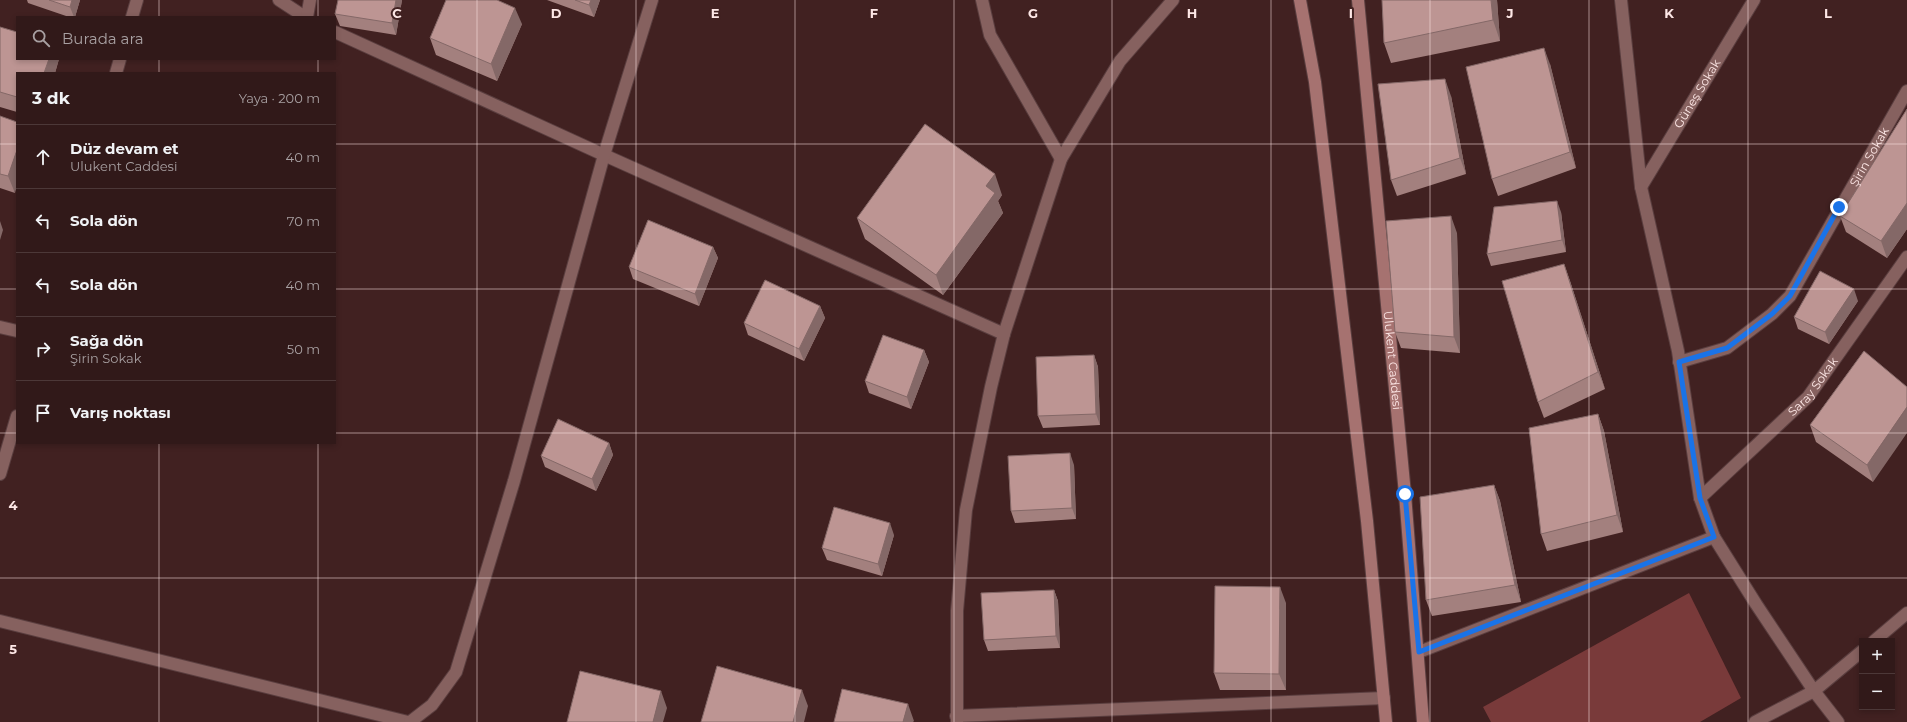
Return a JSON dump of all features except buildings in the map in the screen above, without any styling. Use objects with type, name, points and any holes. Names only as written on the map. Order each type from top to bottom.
[{"type":"street","points":[[132,16],[137,0]]},
{"type":"street","points":[[279,0],[304,16]]},
{"type":"street","points":[[306,16],[310,0]]},
{"type":"street","points":[[0,621],[409,722],[432,705],[456,672],[514,481],[604,155],[652,0]]},
{"type":"street","points":[[982,0],[990,35],[1060,159]]},
{"type":"street","points":[[1173,0],[1120,61],[1060,159],[1004,334],[991,387],[966,510],[957,611],[956,719],[1384,698]]},
{"type":"street","points":[[1300,0],[1318,105],[1367,521],[1386,722]]},
{"type":"street","name":"Ulukent Caddesi","points":[[1358,0],[1367,78],[1419,652],[1423,722]]},
{"type":"street","points":[[1621,0],[1641,187],[1679,362],[1700,498],[1714,537],[1756,604],[1814,691],[1838,722]]},
{"type":"street","name":"Güneş Sokak","points":[[1641,187],[1754,0]]},
{"type":"street","points":[[336,32],[604,155],[1004,334]]},
{"type":"street","points":[[116,72],[120,60]]},
{"type":"street","name":"Şirin Sokak","points":[[1679,362],[1727,348],[1772,314],[1790,296],[1907,91]]},
{"type":"street","name":"Saray Sokak","points":[[1700,498],[1808,397],[1907,257]]},
{"type":"street","points":[[0,327],[16,331]]},
{"type":"street","points":[[0,474],[16,419]]},
{"type":"street","points":[[1419,652],[1714,537]]},
{"type":"street","points":[[1878,638],[1907,613]]},
{"type":"street","points":[[1755,722],[1814,691],[1859,654]]},
{"type":"shaded area","points":[[1689,593],[1741,698],[1700,722],[1491,722],[1483,707]]},
{"type":"route","points":[[1405,494],[1419,652],[1714,537],[1700,498],[1679,362],[1727,348],[1772,314],[1790,296],[1839,207]]}]
